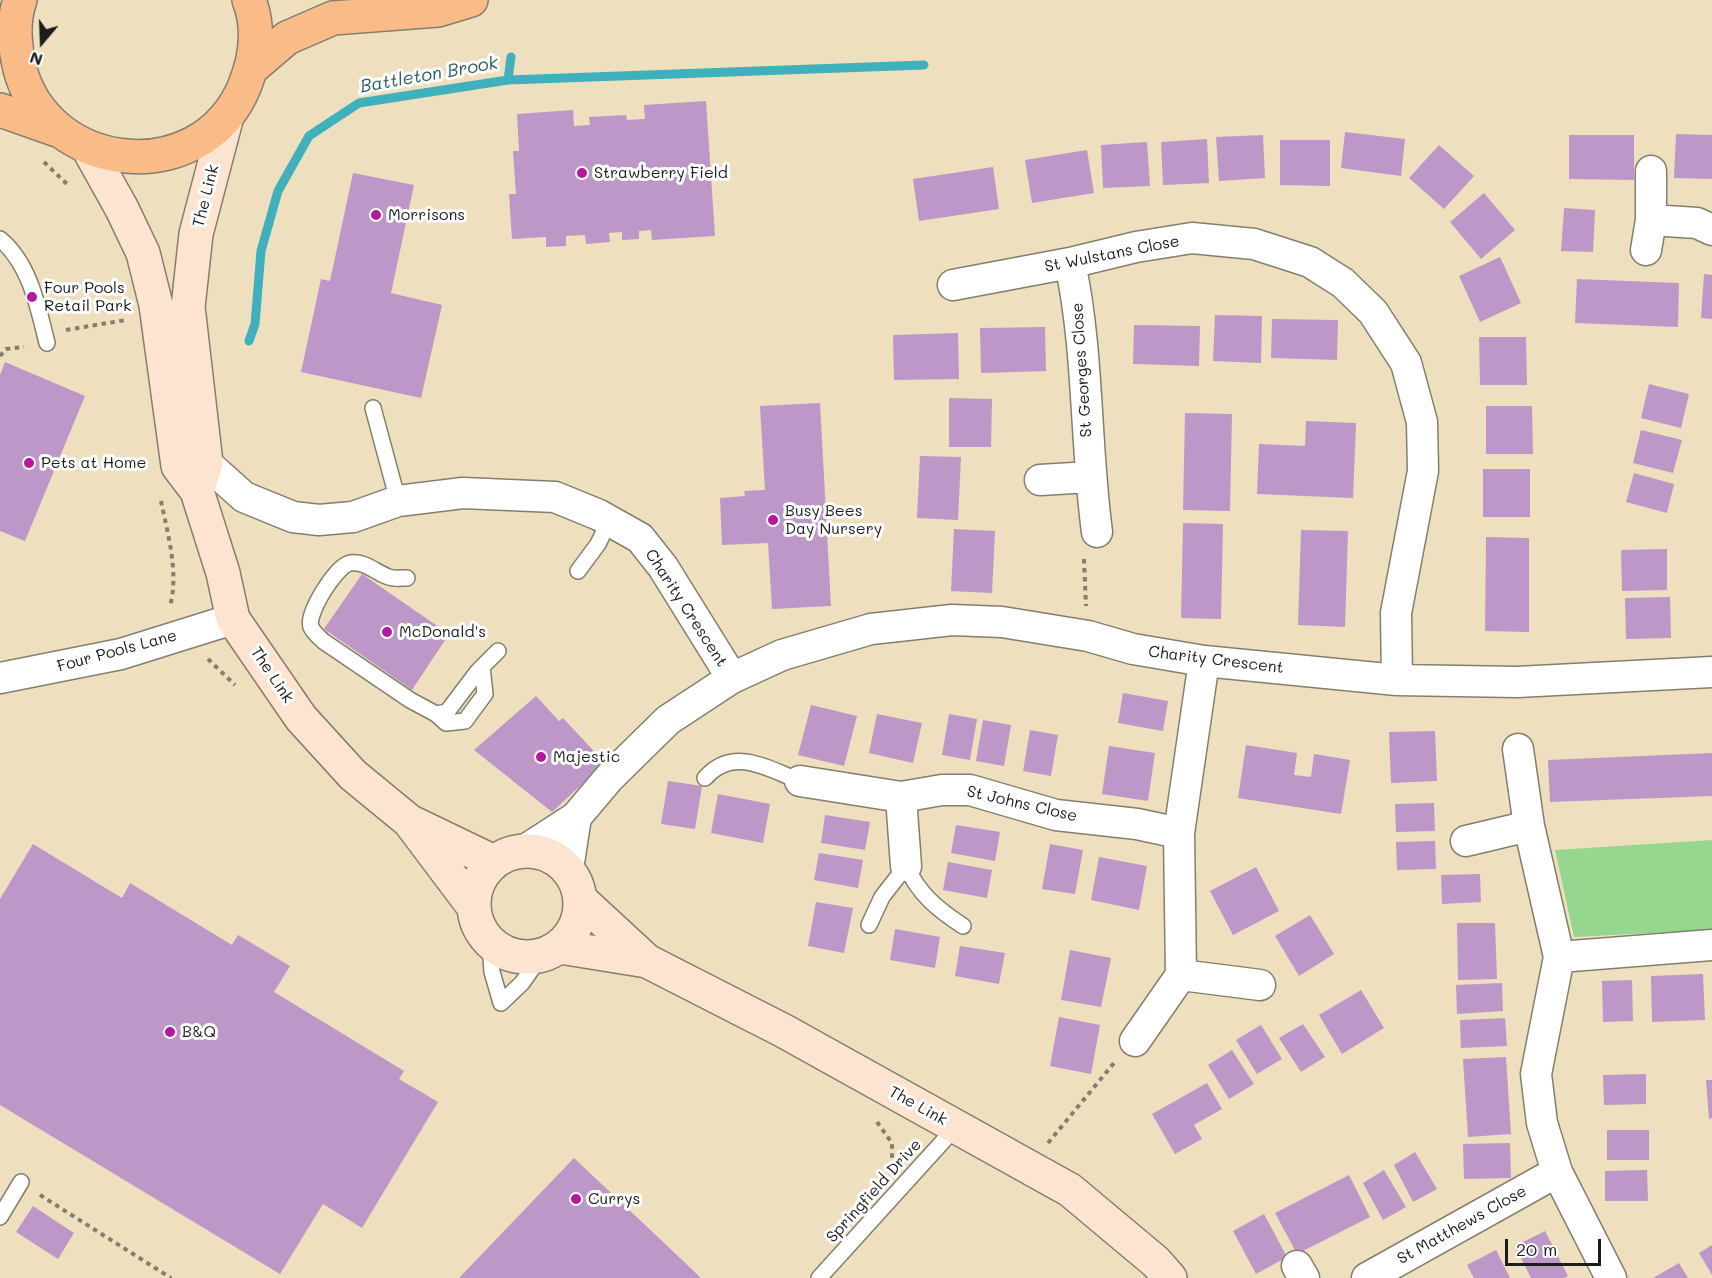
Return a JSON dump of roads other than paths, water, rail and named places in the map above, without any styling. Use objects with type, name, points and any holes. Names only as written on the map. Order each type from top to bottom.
[{"type":"highway","points":[[20,0],[14,36],[19,71],[34,102],[58,130]]},
{"type":"highway","points":[[0,110],[58,130],[88,148],[117,157],[153,157],[181,149],[204,137],[227,116],[240,97],[253,67],[256,42],[254,11],[249,0]]},
{"type":"highway","points":[[253,67],[287,38],[333,18],[438,10],[471,0]]},
{"type":"street","name":"The Link","points":[[227,116],[196,234],[188,307],[201,477],[233,619],[301,718],[353,775],[409,821],[473,906],[481,931],[490,943],[514,956],[550,951],[646,961]]},
{"type":"street","name":"The Link","points":[[88,148],[122,209],[143,253],[156,305],[178,466],[201,477]]},
{"type":"street","points":[[1646,250],[1652,220],[1651,171]]},
{"type":"street","points":[[1652,220],[1697,223],[1712,230]]},
{"type":"street","name":"St Wulstans Close","points":[[953,285],[1070,263],[1136,247],[1192,238],[1254,244],[1310,262],[1343,283],[1373,312],[1406,363],[1422,422],[1423,471],[1396,613],[1397,680]]},
{"type":"street","name":"St Georges Close","points":[[1070,263],[1079,303],[1090,477],[1097,532]]},
{"type":"street","name":"Charity Crescent","points":[[201,477],[292,517],[319,520],[353,517],[398,501],[463,493],[555,497],[609,521],[640,538],[663,567],[732,678]]},
{"type":"street","points":[[1040,480],[1090,477]]},
{"type":"street","name":"Four Pools Lane","points":[[0,678],[121,654],[233,619]]},
{"type":"street","name":"Charity Crescent","points":[[525,850],[576,817],[609,778],[668,720],[732,678],[782,655],[841,636],[904,624],[952,620],[1002,622],[1088,636],[1133,649],[1204,661],[1397,680],[1517,682],[1712,672]]},
{"type":"street","points":[[1135,1041],[1182,975],[1179,833],[1204,661]]},
{"type":"street","points":[[1518,748],[1529,826],[1559,957],[1536,1074],[1542,1123],[1557,1173],[1611,1278]]},
{"type":"street","name":"St Johns Close","points":[[800,781],[901,797],[942,790],[970,790],[1056,815],[1137,824],[1179,833]]},
{"type":"street","points":[[901,797],[906,866]]},
{"type":"street","points":[[568,869],[576,817]]},
{"type":"street","name":"The Link","points":[[409,821],[494,862]]},
{"type":"street","points":[[1466,841],[1529,826]]},
{"type":"street","points":[[473,906],[475,891],[483,873],[494,862],[508,854],[525,850],[552,856],[568,869]]},
{"type":"street","name":"The Link","points":[[568,869],[577,883],[581,900],[646,961],[784,1031],[1070,1190],[1156,1262],[1170,1278]]},
{"type":"street","points":[[550,951],[573,933],[578,922],[581,900]]},
{"type":"street","points":[[1559,957],[1712,945]]},
{"type":"street","points":[[1182,975],[1260,985]]},
{"type":"street","name":"St Matthews Close","points":[[1367,1278],[1557,1173]]},
{"type":"lane","points":[[0,239],[7,245],[26,274],[37,303],[47,343]]},
{"type":"lane","points":[[373,408],[398,501]]},
{"type":"lane","points":[[578,571],[598,544],[609,521]]},
{"type":"lane","points":[[407,578],[389,578],[368,566],[349,563],[328,585],[310,616],[311,628],[342,654],[410,700],[436,714],[446,723],[465,721],[484,694],[482,667],[498,651]]},
{"type":"lane","points":[[705,778],[717,765],[736,760],[800,781]]},
{"type":"lane","points":[[869,925],[882,897],[906,866],[915,886],[933,906],[963,926]]},
{"type":"lane","points":[[490,943],[492,972],[501,1003],[550,951]]},
{"type":"lane","name":"Springfield Drive","points":[[819,1278],[956,1127]]},
{"type":"lane","points":[[0,1217],[21,1182]]},
{"type":"waterway","name":"Battleton Brook","points":[[249,341],[255,324],[261,251],[278,191],[309,136],[359,103],[508,80],[511,57]]},
{"type":"waterway","points":[[508,80],[924,65]]},
{"type":"place","name":"Strawberry Field","points":[[582,173]]},
{"type":"place","name":"Morrisons","points":[[376,215]]},
{"type":"place","name":"Four Pools Retail Park","points":[[32,297]]},
{"type":"place","name":"Pets at Home","points":[[29,463]]},
{"type":"place","name":"Busy Bees Day Nursery","points":[[773,520]]},
{"type":"place","name":"McDonald's","points":[[387,632]]},
{"type":"place","name":"Majestic","points":[[541,757]]},
{"type":"place","name":"B&Q","points":[[170,1032]]},
{"type":"place","name":"Currys","points":[[576,1199]]}]
